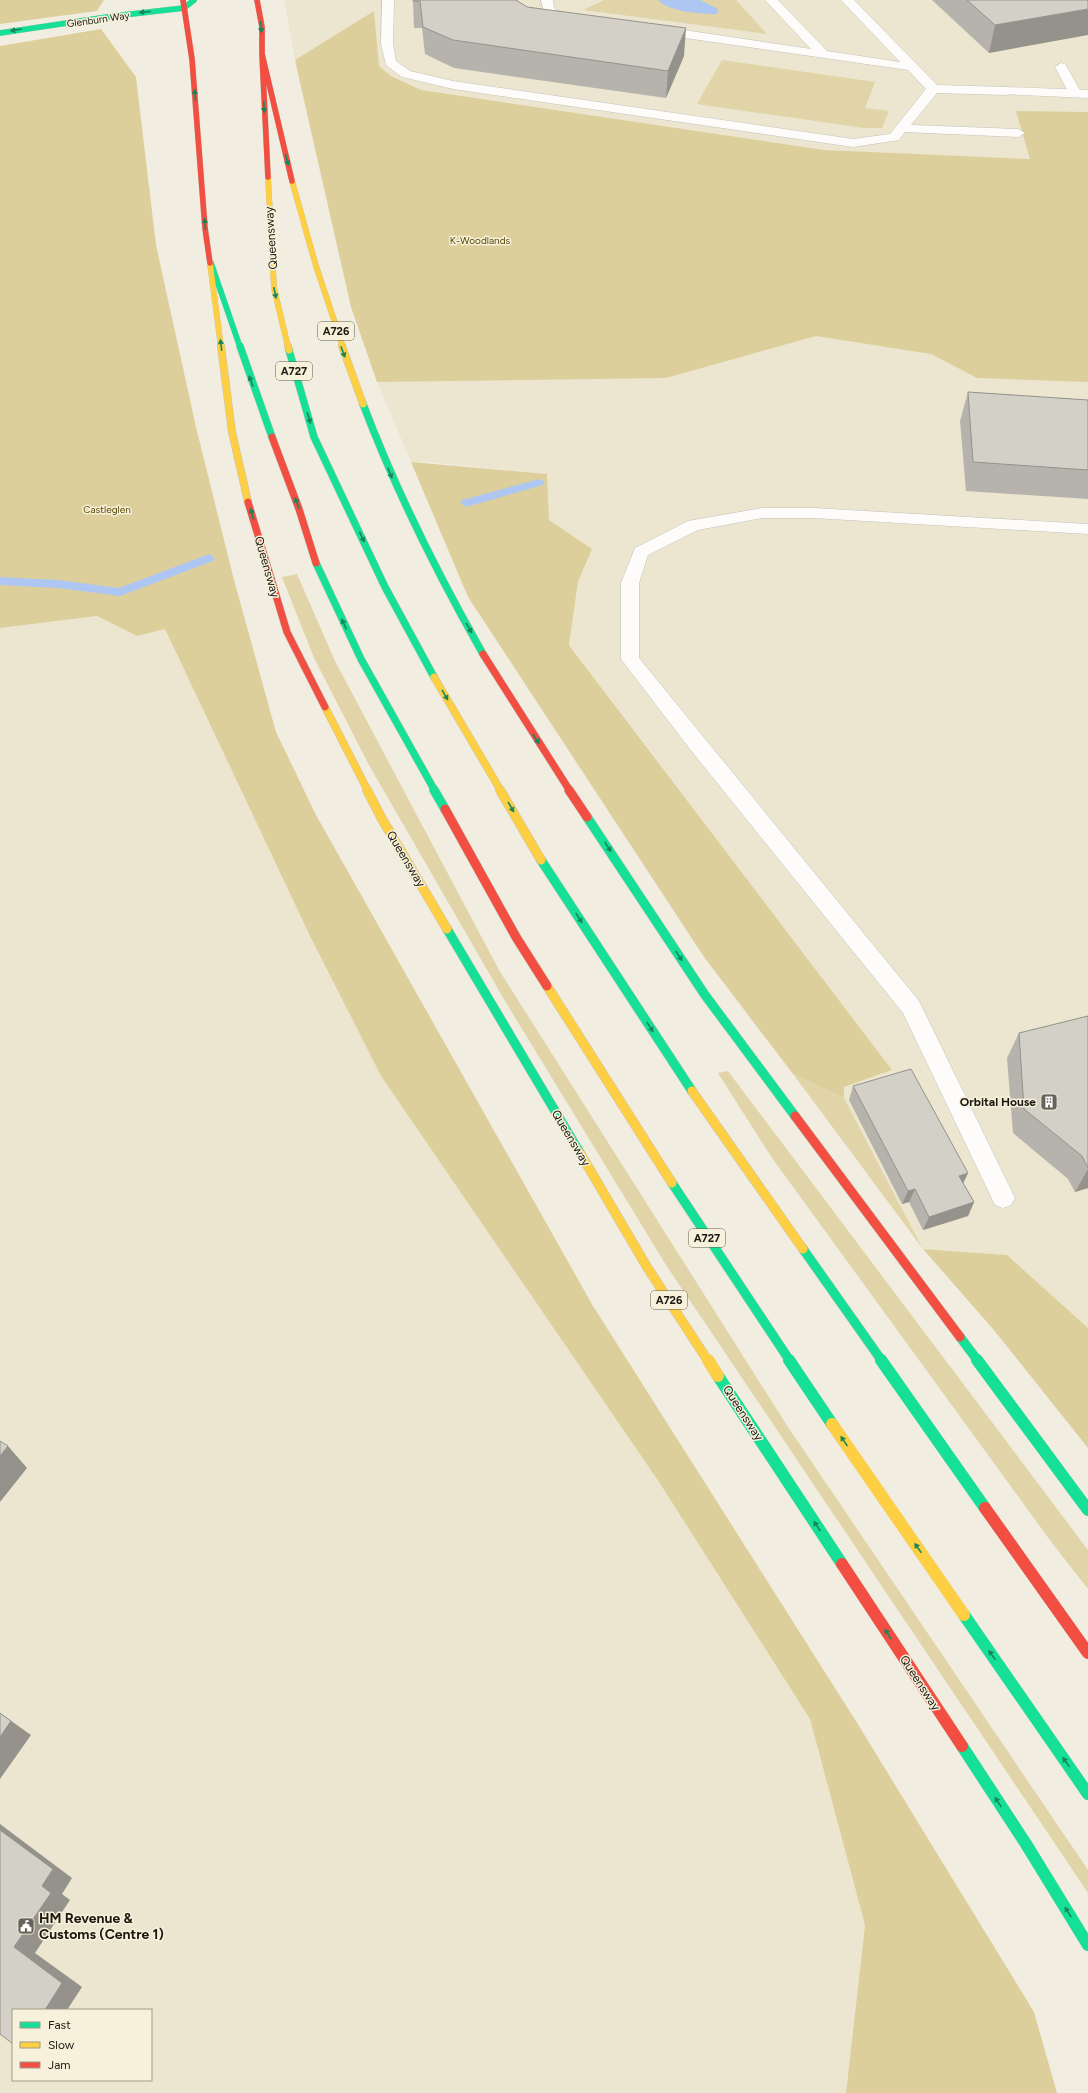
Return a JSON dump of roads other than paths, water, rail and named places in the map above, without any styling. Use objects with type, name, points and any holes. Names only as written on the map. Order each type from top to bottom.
[{"type":"main road","points":[[183,4],[194,0]]},
{"type":"main road","name":"Queensway","points":[[257,0],[262,27],[262,54],[274,288],[294,370],[314,437],[385,587],[425,661],[548,872],[706,1112],[1088,1653]]},
{"type":"main road","name":"Glenburn Way","points":[[0,33],[183,4]]},
{"type":"main road","name":"Queensway","points":[[183,4],[192,66],[205,228],[211,263],[232,432],[248,503],[268,574],[287,632],[382,820],[647,1267],[1026,1844],[1088,1945]]},
{"type":"main road","name":"Queensway","points":[[262,54],[307,242],[323,294],[364,408],[396,487],[449,594],[487,661],[529,729],[705,995],[1088,1510]]},
{"type":"main road","name":"Queensway","points":[[211,263],[251,380],[299,509],[318,568],[361,659],[516,937],[702,1230],[858,1461],[1088,1794]]},
{"type":"street","points":[[388,0],[387,44],[390,62],[406,74],[453,85],[854,143],[894,137],[932,89]]},
{"type":"street","points":[[547,0],[548,10],[559,16],[590,20]]},
{"type":"street","points":[[771,0],[823,54]]},
{"type":"street","points":[[847,0],[932,89],[1006,92],[1075,92],[1088,94]]},
{"type":"street","points":[[644,28],[911,67]]},
{"type":"street","points":[[1061,67],[1075,92]]},
{"type":"street","points":[[901,128],[1018,133]]},
{"type":"street","points":[[1003,1198],[912,1007],[700,748],[630,659],[630,582],[641,552],[694,525],[762,513],[814,513],[1088,530]]},
{"type":"water","points":[[658,0],[700,0],[718,9],[717,14],[686,12],[663,4]]},
{"type":"waterway","points":[[466,503],[539,483]]},
{"type":"waterway","points":[[0,581],[58,584],[120,592],[209,558]]},
{"type":"place","name":"Orbital House","points":[[1049,1102]]},
{"type":"place","name":"HM Revenue & Customs (Centre 1)","points":[[26,1926]]},
{"type":"park label","name":"K-Woodlands","points":[[480,240]]},
{"type":"park label","name":"Castleglen","points":[[107,509]]}]
